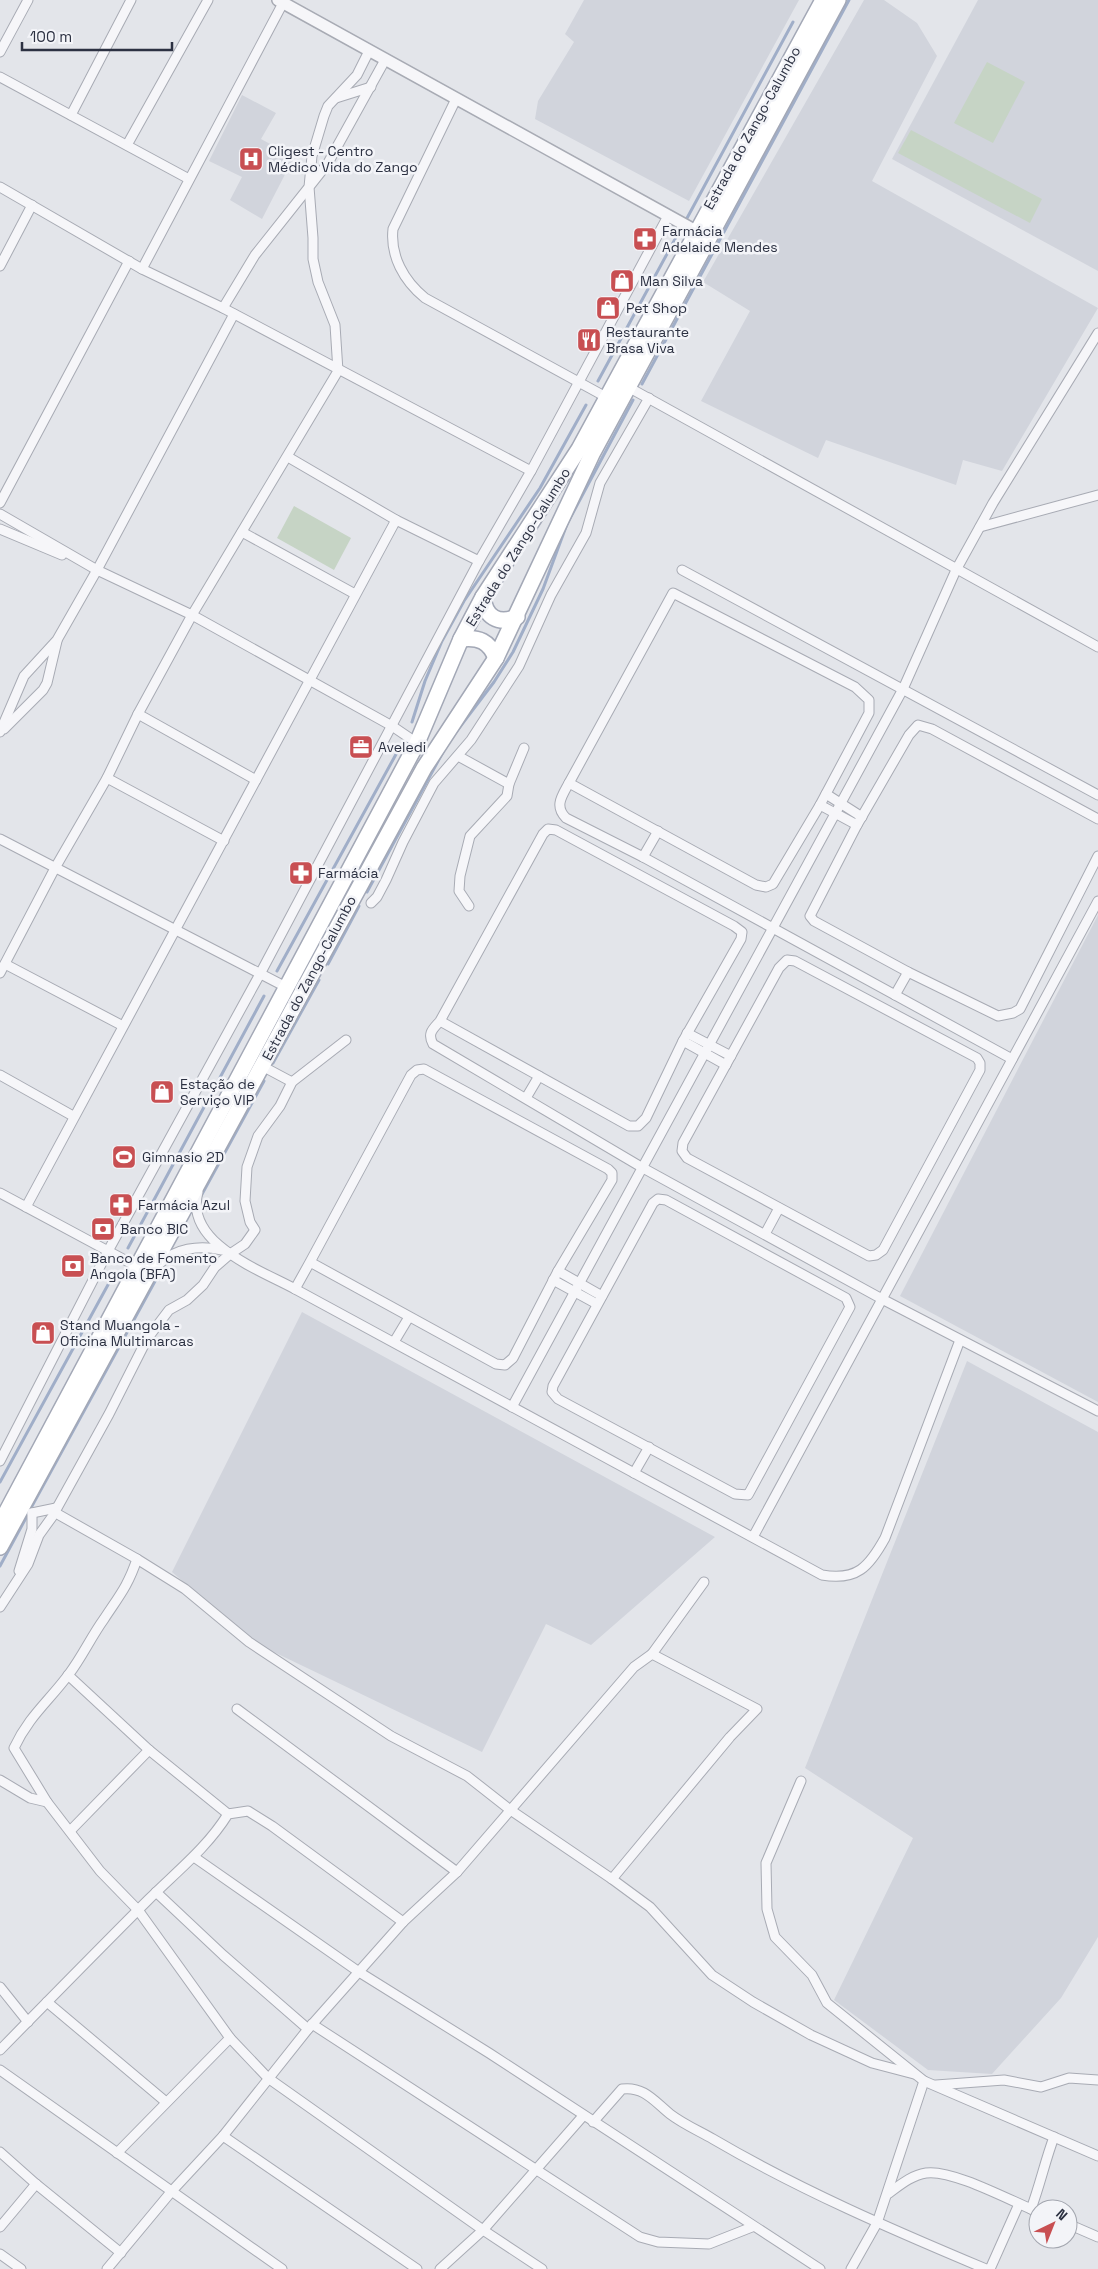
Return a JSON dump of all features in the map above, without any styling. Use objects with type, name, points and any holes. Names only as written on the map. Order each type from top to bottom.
[{"type":"main road","name":"Estrada do Zango-Calumbo","points":[[0,1547],[27,1510],[143,1270],[286,987],[417,743],[461,638],[483,597],[556,488],[579,450],[597,392],[688,227],[822,0]]},
{"type":"main road","name":"Estrada do Zango-Calumbo","points":[[0,1524],[143,1270],[267,1068],[434,752],[496,658],[517,617],[572,493],[638,392],[838,0]]},
{"type":"main road","points":[[483,597],[484,607],[494,619],[502,621],[517,617]]},
{"type":"main road","points":[[461,638],[474,638],[484,641],[492,648],[496,658]]},
{"type":"street","points":[[0,52],[28,0]]},
{"type":"street","points":[[72,115],[131,0]]},
{"type":"street","points":[[127,145],[208,0]]},
{"type":"street","points":[[142,269],[280,2],[688,227]]},
{"type":"street","points":[[0,974],[55,868],[107,778],[138,714],[192,615],[338,371],[335,325],[318,282],[313,259],[309,188],[312,156],[328,106],[357,75],[369,51]]},
{"type":"street","points":[[222,308],[255,255],[328,163],[385,60]]},
{"type":"street","points":[[357,75],[358,110]]},
{"type":"street","points":[[0,77],[189,179]]},
{"type":"street","points":[[336,98],[370,87]]},
{"type":"street","points":[[456,99],[393,229],[393,252],[399,267],[416,291],[425,298],[597,392]]},
{"type":"street","points":[[0,187],[142,269],[234,314],[338,371],[531,471]]},
{"type":"street","points":[[0,266],[32,205]]},
{"type":"street","points":[[0,1461],[108,1251],[260,974],[478,562],[531,471],[668,216]]},
{"type":"street","points":[[0,503],[129,262]]},
{"type":"street","points":[[0,732],[24,676],[57,640],[98,570],[234,314]]},
{"type":"street","points":[[512,1408],[903,689],[956,570],[1010,475],[1098,333]]},
{"type":"street","points":[[371,903],[378,897],[403,842],[434,783],[471,740],[519,666],[551,595],[586,534],[600,484],[638,392],[1098,648]]},
{"type":"street","points":[[288,457],[396,520],[478,562]]},
{"type":"street","points":[[980,527],[1098,495]]},
{"type":"street","points":[[0,514],[98,570]]},
{"type":"street","points":[[26,1207],[73,1116],[224,841],[308,680],[396,520]]},
{"type":"street","points":[[0,529],[98,570],[192,615],[392,726],[417,743]]},
{"type":"street","points":[[242,532],[355,594]]},
{"type":"street","points":[[682,570],[1098,795]]},
{"type":"street","points":[[569,783],[756,885],[766,887],[773,884],[820,805],[869,713],[869,700],[855,687],[673,593],[569,783],[559,803],[560,812],[566,818],[643,857],[1012,1059]]},
{"type":"street","points":[[0,732],[43,690],[47,683],[57,640]]},
{"type":"street","points":[[138,714],[256,780]]},
{"type":"street","points":[[1098,819],[932,729],[918,725],[909,735],[862,817],[810,916],[814,921],[908,972],[998,1016],[1020,1009],[1098,856]]},
{"type":"street","points":[[469,906],[458,891],[470,836],[507,796],[509,784],[524,748]]},
{"type":"street","points":[[458,756],[509,784]]},
{"type":"street","points":[[107,778],[224,841]]},
{"type":"street","points":[[826,794],[862,817]]},
{"type":"street","points":[[820,805],[858,825]]},
{"type":"street","points":[[440,1020],[629,1126],[638,1126],[646,1118],[685,1037],[741,939],[742,932],[726,921],[556,830],[548,829],[543,834],[440,1020],[430,1034],[433,1044],[643,1168],[882,1299],[1098,1411]]},
{"type":"street","points":[[643,857],[658,831]]},
{"type":"street","points":[[0,838],[286,987]]},
{"type":"street","points":[[753,1537],[1098,901]]},
{"type":"street","points":[[787,960],[795,961],[977,1058],[980,1063],[980,1070],[883,1250],[876,1255],[869,1256],[687,1158],[682,1151],[683,1143],[726,1065],[779,968],[787,960]]},
{"type":"street","points":[[5,964],[123,1026]]},
{"type":"street","points":[[895,995],[908,972]]},
{"type":"street","points":[[685,1037],[710,1044],[731,1056]]},
{"type":"street","points":[[685,1037],[705,1053],[726,1065]]},
{"type":"street","points":[[0,1607],[28,1564],[40,1535],[109,1414],[146,1339],[169,1310],[186,1300],[203,1285],[227,1252],[245,1244],[255,1230],[250,1222],[245,1201],[247,1167],[258,1136],[280,1106],[292,1082],[346,1040]]},
{"type":"street","points":[[267,1068],[292,1082]]},
{"type":"street","points":[[295,1289],[411,1075],[417,1070],[424,1069],[608,1169],[612,1174],[612,1180],[556,1275],[513,1358],[505,1365],[496,1364],[310,1262]]},
{"type":"street","points":[[0,1075],[73,1116]]},
{"type":"street","points":[[526,1098],[539,1076]]},
{"type":"street","points":[[202,1176],[196,1198],[200,1222],[210,1239],[227,1252],[822,1575],[840,1578],[859,1572],[875,1557],[885,1538],[960,1340]]},
{"type":"street","points":[[0,1193],[143,1270],[183,1250],[206,1246],[227,1252]]},
{"type":"street","points":[[658,1199],[674,1205],[846,1298],[850,1307],[748,1495],[735,1494],[558,1399],[552,1392],[553,1386],[599,1300],[653,1203],[658,1199]]},
{"type":"street","points":[[765,1234],[779,1208]]},
{"type":"street","points":[[556,1275],[580,1283],[599,1300]]},
{"type":"street","points":[[556,1275],[575,1292],[599,1300]]},
{"type":"street","points":[[394,1342],[409,1317]]},
{"type":"street","points":[[634,1474],[649,1447]]},
{"type":"street","points":[[27,1510],[55,1510],[137,1559],[185,1589],[249,1642],[391,1736],[467,1776],[509,1809],[612,1878],[650,1907],[712,1975],[753,2002],[811,2035],[872,2063],[914,2074]]},
{"type":"street","points":[[27,1510],[38,1524],[40,1535]]},
{"type":"street","points":[[15,1583],[32,1529],[27,1510]]},
{"type":"street","points":[[137,1559],[132,1576],[120,1598],[104,1618],[68,1675],[28,1722],[14,1748],[47,1802],[100,1870],[138,1910],[230,2038],[268,2078],[483,2230],[542,2269]]},
{"type":"street","points":[[107,2269],[171,2192],[223,2136],[310,2027],[403,1922],[457,1872],[509,1809],[634,1667],[652,1654],[704,1582]]},
{"type":"street","points":[[612,1878],[730,1737],[757,1709],[652,1654]]},
{"type":"street","points":[[68,1675],[149,1750],[228,1814],[248,1811],[272,1826],[403,1922]]},
{"type":"street","points":[[237,1709],[457,1872]]},
{"type":"street","points":[[70,1831],[149,1750]]},
{"type":"street","points":[[0,1780],[30,1798],[47,1802]]},
{"type":"street","points":[[801,1781],[766,1863],[767,1909],[775,1937],[812,1975],[827,2003],[914,2074],[924,2080],[1098,2156]]},
{"type":"street","points":[[0,2050],[156,1892],[194,1858],[218,1830],[228,1814]]},
{"type":"street","points":[[194,1858],[359,1972],[489,2053],[820,2269]]},
{"type":"street","points":[[156,1892],[223,1955],[310,2027],[538,2169],[640,2237],[649,2241],[709,2244],[752,2226]]},
{"type":"street","points":[[0,1987],[28,2022]]},
{"type":"street","points":[[47,2002],[166,2102]]},
{"type":"street","points":[[117,2153],[230,2038]]},
{"type":"street","points":[[0,2070],[282,2269]]},
{"type":"street","points":[[934,2085],[1004,2080],[1045,2087],[1069,2078],[1098,2080]]},
{"type":"street","points":[[851,2269],[877,2223],[889,2193],[924,2080]]},
{"type":"street","points":[[593,2122],[622,2089],[631,2088],[642,2092],[670,2115],[766,2170],[877,2223],[988,2269],[1018,2204]]},
{"type":"street","points":[[440,2269],[483,2230],[583,2116]]},
{"type":"street","points":[[223,2136],[417,2269]]},
{"type":"street","points":[[1037,2199],[1044,2166],[1054,2137]]},
{"type":"street","points":[[0,2152],[121,2253]]},
{"type":"street","points":[[889,2193],[919,2175],[943,2172],[1028,2208]]},
{"type":"street","points":[[0,2227],[36,2184]]},
{"type":"street","points":[[1078,2228],[1098,2237]]},
{"type":"street","points":[[0,2254],[21,2269]]},
{"type":"shaded area","points":[[584,0],[799,0],[689,201],[535,119],[538,101],[574,42],[565,34]]},
{"type":"shaded area","points":[[864,0],[884,0],[917,23],[937,56],[872,181],[1098,308],[1002,471],[963,460],[956,485],[826,440],[818,458],[701,401],[750,311],[703,282]]},
{"type":"shaded area","points":[[978,0],[1098,0],[1098,271],[892,159]]},
{"type":"shaded area","name":"Cligest - Centro Médico Vida do Zango","points":[[242,95],[276,113],[261,139],[294,157],[262,219],[230,200],[242,177],[209,161]]},
{"type":"shaded area","points":[[1098,915],[1098,1402],[900,1296]]},
{"type":"shaded area","points":[[302,1312],[715,1537],[591,1645],[546,1624],[482,1752],[255,1643],[172,1572]]},
{"type":"shaded area","points":[[967,1361],[1098,1432],[1098,1937],[1061,1998],[992,2074],[928,2070],[834,2000],[913,1838],[805,1768]]},
{"type":"green space","points":[[987,62],[1025,82],[993,143],[954,123]]},
{"type":"green space","points":[[911,130],[1042,199],[1030,223],[898,153]]},
{"type":"green space","points":[[294,506],[351,538],[334,570],[277,538]]},
{"type":"waterway","points":[[642,384],[849,0]]},
{"type":"waterway","points":[[686,220],[793,22]]},
{"type":"waterway","points":[[598,381],[680,230]]},
{"type":"waterway","points":[[456,732],[494,682],[513,652],[543,589],[567,524],[633,400]]},
{"type":"waterway","points":[[412,722],[425,681],[442,641],[464,601],[540,488],[586,405]]},
{"type":"waterway","points":[[277,971],[400,747]]},
{"type":"waterway","points":[[367,892],[443,752]]},
{"type":"waterway","points":[[328,964],[359,906]]},
{"type":"waterway","points":[[273,1063],[319,980]]},
{"type":"waterway","points":[[128,1248],[264,996]]},
{"type":"waterway","points":[[201,1196],[264,1081]]},
{"type":"waterway","points":[[32,1506],[165,1263]]},
{"type":"waterway","points":[[0,1482],[115,1272]]},
{"type":"waterway","points":[[0,1566],[27,1516]]},
{"type":"place","name":"Cligest - Centro Médico Vida do Zango","points":[[251,159]]},
{"type":"place","name":"Farmácia Adelaide Mendes","points":[[645,239]]},
{"type":"place","name":"Man Silva","points":[[622,281]]},
{"type":"place","name":"Pet Shop","points":[[608,308]]},
{"type":"place","name":"Restaurante Brasa Viva","points":[[589,340]]},
{"type":"place","name":"Aveledi","points":[[361,747]]},
{"type":"place","name":"Farmácia","points":[[301,873]]},
{"type":"place","name":"Estação de Serviço VIP","points":[[162,1092]]},
{"type":"place","name":"Gimnasio 2D","points":[[124,1157]]},
{"type":"place","name":"Farmácia Azul","points":[[121,1205]]},
{"type":"place","name":"Banco BIC","points":[[103,1229]]},
{"type":"place","name":"Banco de Fomento Angola (BFA)","points":[[73,1266]]},
{"type":"place","name":"Stand Muangola - Oficina Multimarcas","points":[[43,1333]]}]
